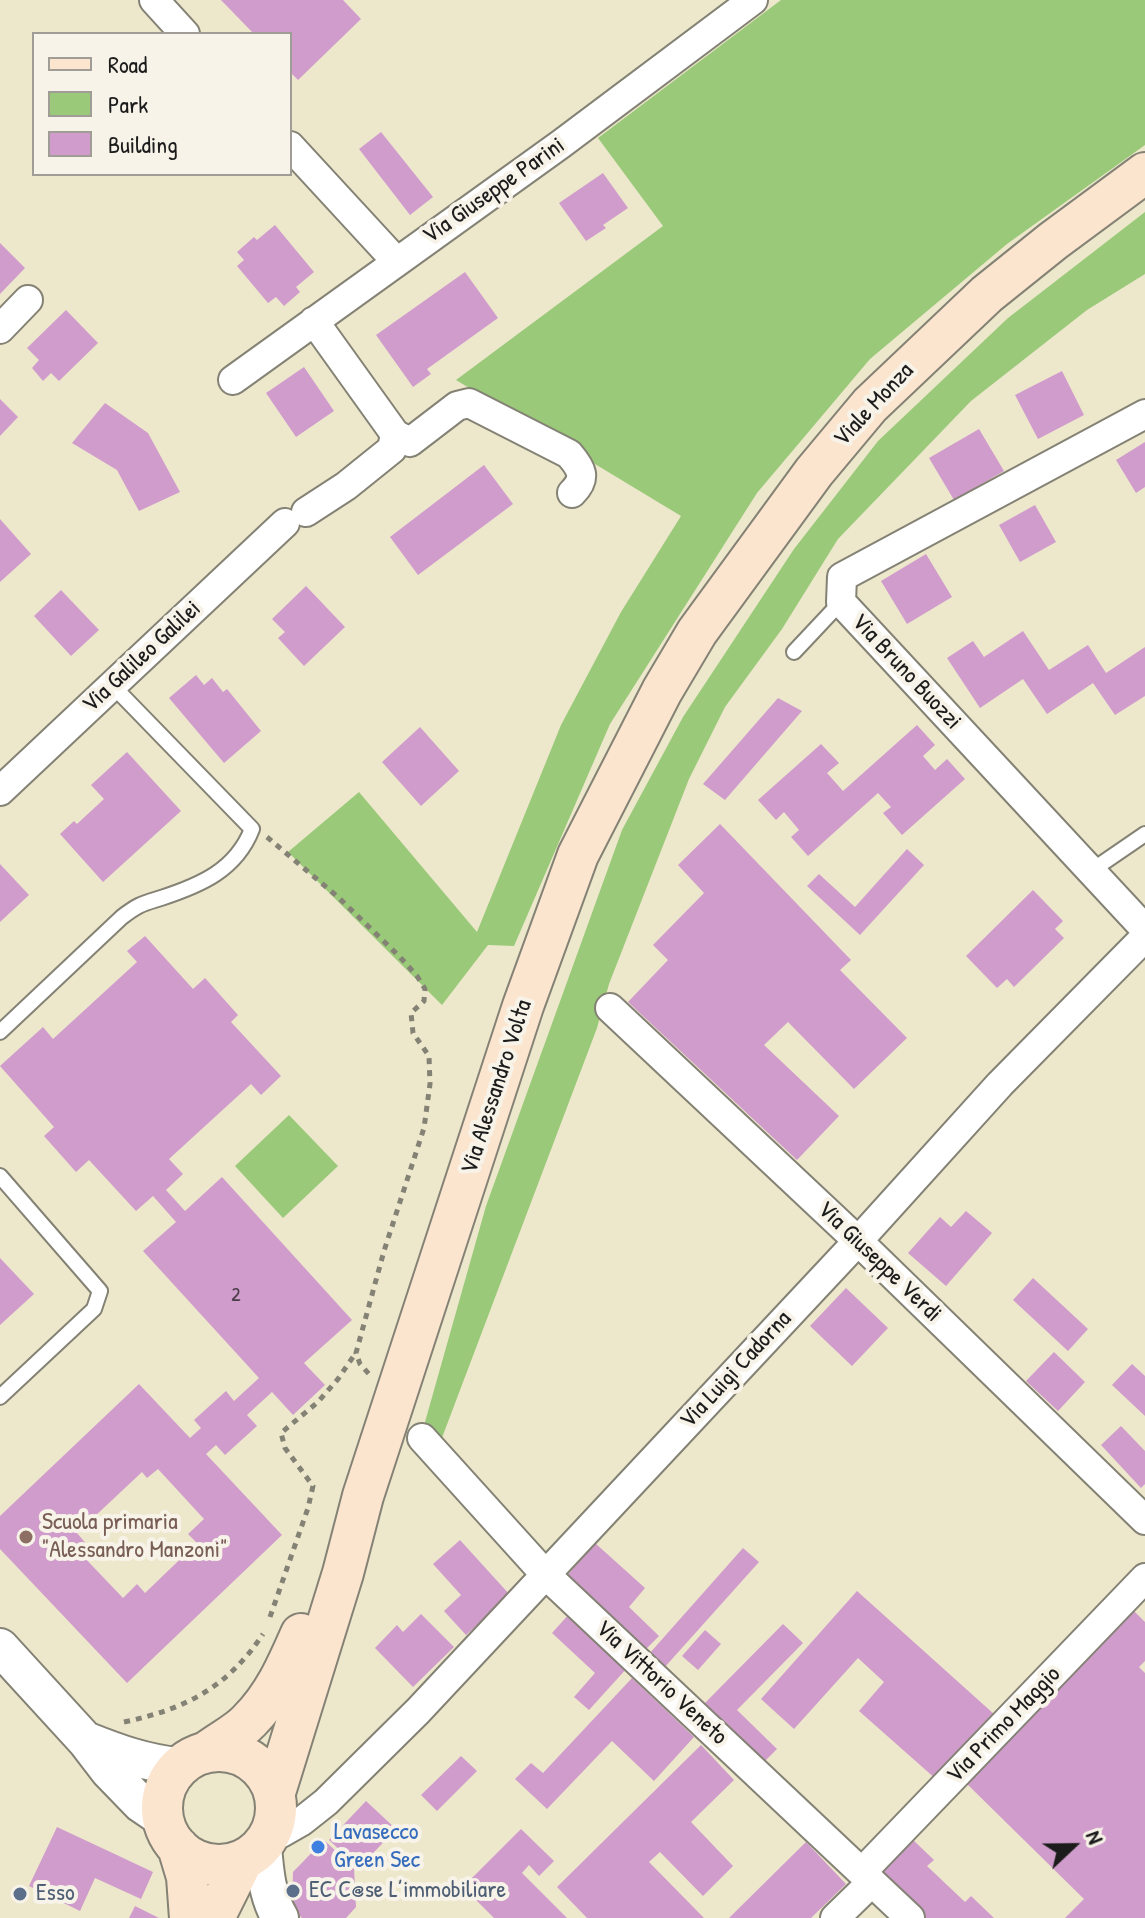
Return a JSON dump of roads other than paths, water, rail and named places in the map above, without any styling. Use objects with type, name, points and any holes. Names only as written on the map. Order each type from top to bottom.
[{"type":"main road","name":"Viale Monza","points":[[662,691],[697,632],[814,472],[870,405],[987,294],[1145,173]]},
{"type":"main road","name":"Via Alessandro Volta","points":[[276,1792],[343,1573],[363,1496],[523,1006],[578,855],[662,691]]},
{"type":"main road","name":"Via Alessandro Volta","points":[[193,1758],[248,1723],[282,1678],[363,1496]]},
{"type":"main road","points":[[190,1918],[187,1877],[161,1811],[164,1790],[193,1758],[228,1750],[251,1759],[266,1773],[276,1792],[273,1824],[214,1918]]},
{"type":"main road","points":[[171,1833],[185,1855],[214,1865],[258,1848]]},
{"type":"street","points":[[154,0],[183,32]]},
{"type":"street","name":"Via Giuseppe Parini","points":[[233,380],[561,144],[753,0]]},
{"type":"street","points":[[292,148],[396,261]]},
{"type":"street","points":[[0,329],[28,300]]},
{"type":"street","points":[[314,321],[395,434],[410,442],[457,406],[469,403],[569,454],[579,465],[582,476],[579,486],[572,493]]},
{"type":"street","name":"Via Bruno Buozzi","points":[[1145,414],[842,577],[841,602],[1145,929]]},
{"type":"street","name":"Via Galileo Galilei","points":[[0,791],[296,518],[346,486],[392,449],[395,434]]},
{"type":"street","name":"Via Luigi Cadorna","points":[[258,1848],[326,1802],[418,1711],[858,1241],[1000,1084],[1145,937]]},
{"type":"street","name":"Via Giuseppe Verdi","points":[[610,1008],[858,1241],[1145,1520]]},
{"type":"street","name":"Via Vittorio Veneto","points":[[422,1438],[545,1574],[910,1918]]},
{"type":"street","name":"Via Primo Maggio","points":[[835,1918],[867,1877],[1145,1578]]},
{"type":"street","points":[[0,1647],[86,1741],[109,1771],[171,1833]]},
{"type":"street","points":[[86,1741],[147,1762],[193,1758]]},
{"type":"street","points":[[276,1792],[306,1803],[326,1802]]},
{"type":"street","points":[[258,1848],[280,1918]]},
{"type":"lane","points":[[794,652],[841,602]]},
{"type":"lane","points":[[0,1032],[139,904],[207,880],[231,863],[246,845],[252,829],[112,685]]},
{"type":"lane","points":[[1091,871],[1145,834]]},
{"type":"lane","points":[[0,1176],[100,1291],[94,1309],[0,1397]]},
{"type":"place","name":"Scuola primaria \"Alessandro Manzoni\"","points":[[26,1537]]},
{"type":"place","name":"Lavasecco Green Sec","points":[[318,1847]]},
{"type":"place","name":"EC C@se L’immobiliare","points":[[293,1891]]},
{"type":"place","name":"Esso","points":[[20,1894]]}]
